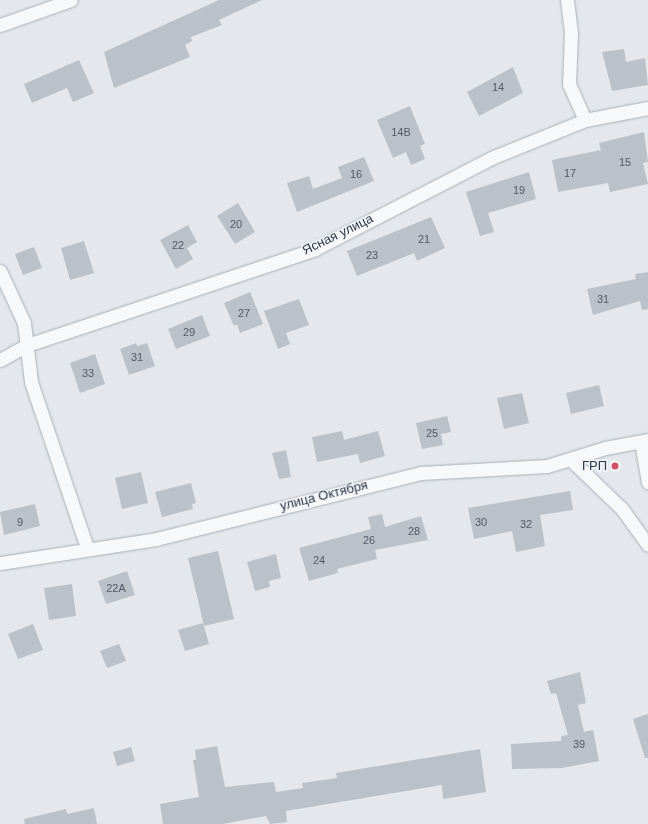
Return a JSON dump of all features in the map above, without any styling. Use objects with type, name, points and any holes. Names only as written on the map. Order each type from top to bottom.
[{"type":"street","points":[[0,25],[71,0]]},
{"type":"street","points":[[567,0],[571,33],[569,84],[585,120]]},
{"type":"street","name":"Ясная улица","points":[[0,360],[27,345],[315,249],[491,158],[585,120],[648,108]]},
{"type":"street","points":[[0,271],[24,323],[31,382],[87,547]]},
{"type":"street","points":[[644,441],[648,482]]},
{"type":"street","name":"улица Октября","points":[[0,562],[87,547],[156,539],[420,473],[547,466],[570,458],[644,441]]},
{"type":"street","points":[[570,458],[622,509],[648,545]]},
{"type":"building","points":[[219,0],[262,0],[219,20],[222,25],[191,37],[192,41],[185,45],[190,57],[114,88],[104,52]]},
{"type":"building","points":[[624,49],[626,62],[645,58],[648,85],[612,91],[602,52]]},
{"type":"building","points":[[79,60],[94,93],[73,102],[67,88],[32,103],[24,84]]},
{"type":"building","points":[[513,67],[523,93],[479,116],[467,92]]},
{"type":"building","points":[[410,106],[425,144],[420,146],[425,159],[411,165],[406,152],[393,158],[377,120]]},
{"type":"building","points":[[644,132],[648,162],[643,163],[648,184],[610,192],[608,183],[558,192],[552,160],[601,150],[599,143]]},
{"type":"building","points":[[364,157],[374,181],[297,212],[287,183],[309,176],[313,189],[342,178],[338,167]]},
{"type":"building","points":[[529,172],[536,199],[488,213],[494,232],[480,236],[466,192]]},
{"type":"building","points":[[238,203],[255,232],[235,244],[217,216]]},
{"type":"building","points":[[431,217],[445,248],[417,261],[414,253],[357,276],[347,251]]},
{"type":"building","points":[[188,225],[197,242],[187,248],[193,259],[176,269],[160,240]]},
{"type":"building","points":[[84,241],[94,273],[70,280],[61,248]]},
{"type":"building","points":[[34,247],[42,268],[23,275],[15,254]]},
{"type":"building","points":[[648,272],[648,309],[642,310],[640,301],[593,315],[587,289],[636,279],[635,274]]},
{"type":"building","points":[[250,292],[263,324],[240,333],[237,324],[234,326],[224,303]]},
{"type":"building","points":[[299,299],[309,325],[286,333],[290,344],[278,349],[264,311]]},
{"type":"building","points":[[202,315],[210,336],[176,349],[168,329]]},
{"type":"building","points":[[136,343],[137,346],[147,343],[155,366],[129,375],[120,349]]},
{"type":"building","points":[[95,354],[105,384],[80,393],[70,363]]},
{"type":"building","points":[[599,385],[604,406],[571,414],[566,393]]},
{"type":"building","points":[[522,393],[529,423],[504,429],[497,398]]},
{"type":"building","points":[[447,416],[451,432],[441,434],[443,445],[422,449],[416,423]]},
{"type":"building","points":[[342,431],[344,440],[378,431],[385,456],[360,463],[358,454],[317,462],[312,437]]},
{"type":"building","points":[[286,450],[291,477],[279,479],[272,453]]},
{"type":"building","points":[[141,472],[148,503],[122,509],[115,478]]},
{"type":"building","points":[[191,483],[196,503],[192,504],[193,509],[162,517],[155,492]]},
{"type":"building","points":[[570,491],[573,510],[540,515],[545,546],[516,552],[512,531],[474,539],[468,508]]},
{"type":"building","points":[[35,504],[40,526],[4,535],[0,512]]},
{"type":"building","points":[[382,514],[385,527],[421,516],[428,540],[375,550],[377,559],[337,569],[338,573],[309,581],[299,548],[371,529],[368,517]]},
{"type":"building","points":[[218,551],[234,619],[204,626],[188,558]]},
{"type":"building","points":[[276,554],[281,578],[269,581],[270,587],[255,591],[247,562]]},
{"type":"building","points":[[127,571],[135,595],[106,604],[98,581]]},
{"type":"building","points":[[72,584],[76,616],[49,620],[44,588]]},
{"type":"building","points":[[203,623],[209,644],[185,651],[178,630]]},
{"type":"building","points":[[33,624],[43,650],[18,659],[8,634]]},
{"type":"building","points":[[119,644],[126,661],[107,668],[100,651]]},
{"type":"building","points":[[580,672],[586,703],[578,705],[584,732],[593,730],[599,761],[562,768],[512,769],[511,744],[561,741],[561,736],[568,735],[556,693],[551,694],[547,681]]},
{"type":"building","points":[[648,714],[648,758],[645,758],[633,719]]},
{"type":"building","points":[[217,746],[225,787],[274,782],[276,792],[303,788],[302,783],[337,778],[336,773],[480,749],[486,792],[443,799],[442,785],[286,811],[287,822],[270,824],[266,816],[223,824],[163,824],[160,804],[199,797],[193,760],[196,760],[195,750]]},
{"type":"building","points":[[131,747],[135,761],[117,766],[113,752]]},
{"type":"building","points":[[94,808],[97,824],[25,824],[24,819],[66,809],[67,814]]},
{"type":"place","name":"ГРП","points":[[615,466]]}]
